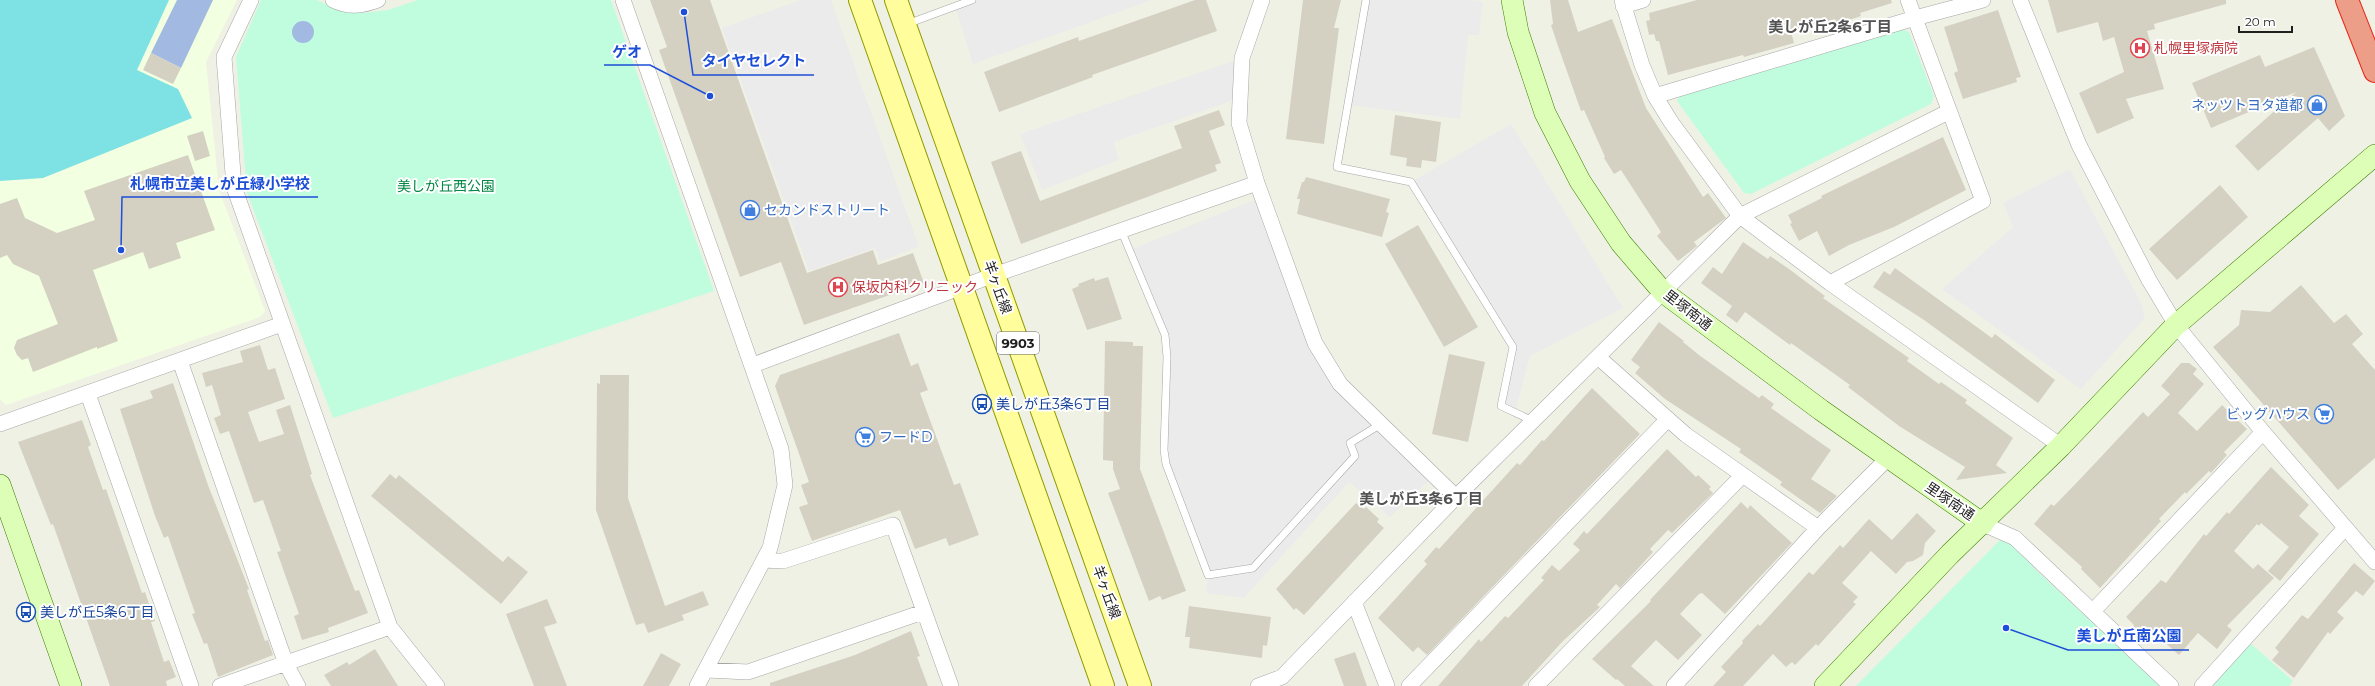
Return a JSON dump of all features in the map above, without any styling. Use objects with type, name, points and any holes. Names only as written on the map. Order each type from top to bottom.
[{"type":"highway","points":[[2347,0],[2375,71]]},
{"type":"main road","name":"9903","points":[[860,0],[1104,686]]},
{"type":"main road","name":"羊ヶ丘線","points":[[896,0],[1140,686]]},
{"type":"street","points":[[251,0],[224,57],[234,187],[390,627],[437,686]]},
{"type":"street","points":[[334,0],[343,5],[362,6],[378,0]]},
{"type":"street","points":[[623,0],[753,365],[781,449],[785,485],[778,520],[770,548],[698,686]]},
{"type":"street","points":[[1262,0],[1242,58],[1239,123],[1257,183],[1315,343],[1340,384],[1456,497]]},
{"type":"street","name":"里塚南通","points":[[1512,0],[1518,32],[1545,113],[1580,181],[1621,243],[1664,292],[1888,458],[1983,524]]},
{"type":"street","points":[[1643,0],[1622,3],[1642,65],[1655,96],[1671,122],[1740,216],[1830,283],[2061,446]]},
{"type":"street","points":[[1830,283],[1983,201],[1962,144],[1948,112],[1908,0]]},
{"type":"street","points":[[1655,96],[1915,18],[1983,0]]},
{"type":"street","points":[[2020,0],[2079,145],[2149,280],[2176,324],[2263,432],[2375,562]]},
{"type":"street","points":[[1258,686],[1283,681],[1354,602],[1456,497],[1740,216],[1948,112]]},
{"type":"street","points":[[1825,686],[1950,554],[1983,524],[2061,446],[2176,324],[2375,155]]},
{"type":"street","points":[[753,365],[994,275],[1257,183]]},
{"type":"street","points":[[0,424],[282,324]]},
{"type":"street","points":[[1598,357],[1686,435],[1818,528]]},
{"type":"street","points":[[180,361],[286,664],[298,686]]},
{"type":"street","points":[[88,394],[191,686]]},
{"type":"street","points":[[1409,686],[1668,419]]},
{"type":"street","points":[[2094,611],[2263,432]]},
{"type":"street","points":[[1674,686],[1818,528],[1888,458]]},
{"type":"street","points":[[1536,686],[1743,475]]},
{"type":"street","points":[[0,485],[71,686]]},
{"type":"street","points":[[1983,524],[2015,538],[2172,686]]},
{"type":"street","points":[[764,560],[783,561],[893,525],[923,612],[951,686]]},
{"type":"street","points":[[2202,686],[2346,528]]},
{"type":"street","points":[[1354,602],[1387,686]]},
{"type":"street","points":[[707,670],[748,672],[923,612]]},
{"type":"street","points":[[220,686],[390,627]]},
{"type":"lane","points":[[905,25],[972,0]]},
{"type":"lane","points":[[1366,0],[1337,167],[1411,182],[1513,347],[1501,406],[1533,421]]},
{"type":"lane","points":[[1122,230],[1165,334],[1167,357],[1164,450],[1166,464],[1208,575],[1253,568],[1355,456],[1350,443],[1381,424]]},
{"type":"shaded area","points":[[0,0],[237,0],[206,62],[219,190],[265,311],[260,317],[6,405],[0,399]]},
{"type":"shaded area","points":[[0,0],[169,0],[137,70],[178,89],[192,118],[43,178],[0,181]]},
{"type":"shaded area","points":[[177,0],[213,0],[181,68],[151,53]]},
{"type":"shaded area","points":[[801,0],[831,0],[919,247],[880,261],[875,248],[809,271],[722,28]]},
{"type":"shaded area","points":[[972,0],[1152,0],[973,64],[955,6]]},
{"type":"shaded area","points":[[1366,0],[1471,0],[1483,2],[1479,35],[1468,35],[1460,119],[1348,105]]},
{"type":"shaded area","points":[[303,21],[311,24],[314,32],[311,40],[303,43],[295,40],[292,32],[295,24]]},
{"type":"shaded area","points":[[1242,58],[1240,98],[1114,142],[1119,160],[1042,190],[1020,134]]},
{"type":"shaded area","points":[[1511,124],[1623,308],[1530,356],[1515,413],[1501,406],[1513,346],[1411,182]]},
{"type":"shaded area","points":[[2070,169],[2143,307],[2144,319],[2081,389],[1942,289],[2013,227],[2003,203]]},
{"type":"shaded area","points":[[1262,197],[1340,384],[1434,476],[1390,517],[1349,482],[1244,598],[1206,593],[1208,575],[1166,464],[1165,335],[1130,250]]},
{"type":"green space","name":"美しが丘西公園","points":[[261,0],[317,0],[339,10],[363,13],[388,10],[418,0],[611,0],[714,291],[333,418],[247,193],[236,57]]},
{"type":"green space","points":[[1900,28],[1909,32],[1934,96],[1931,104],[1751,194],[1744,193],[1677,101],[1680,95]]},
{"type":"green space","points":[[2002,538],[2009,541],[2036,570],[2160,686],[1856,686]]},
{"type":"green space","points":[[2248,641],[2293,681],[2289,686],[2209,686]]},
{"type":"building","points":[[650,0],[710,0],[807,273],[873,250],[878,265],[913,253],[924,283],[804,325],[781,262],[740,277],[659,50],[667,47]]},
{"type":"building","points":[[1195,0],[1206,0],[1217,31],[1092,75],[1093,77],[999,112],[984,72],[1078,37],[1079,41]]},
{"type":"building","points":[[1303,0],[1341,0],[1334,28],[1339,28],[1324,144],[1286,139]]},
{"type":"building","points":[[1550,0],[1568,0],[1578,32],[1612,19],[1646,108],[1703,197],[1708,193],[1726,218],[1694,242],[1697,246],[1678,261],[1657,236],[1661,232],[1621,170],[1614,174],[1604,158],[1605,157],[1584,110],[1581,111],[1558,46],[1551,25],[1553,24]]},
{"type":"building","points":[[1697,0],[1891,0],[1892,3],[1860,13],[1861,16],[1837,24],[1835,19],[1791,32],[1794,43],[1744,57],[1743,55],[1668,75],[1659,41],[1656,41],[1654,34],[1649,35],[1646,21],[1650,20],[1649,13]]},
{"type":"building","name":"札幌里塚病院","points":[[2048,0],[2226,0],[2226,4],[2154,24],[2155,29],[2147,31],[2164,89],[2126,99],[2134,118],[2097,134],[2079,93],[2124,72],[2114,37],[2103,41],[2098,22],[2057,33]]},
{"type":"building","points":[[1998,10],[2021,77],[2016,78],[2017,82],[1963,99],[1954,73],[1958,71],[1944,27]]},
{"type":"building","points":[[2314,47],[2345,116],[2329,131],[2318,118],[2258,171],[2235,146],[2296,92],[2211,128],[2192,83],[2260,55],[2265,67]]},
{"type":"building","points":[[151,53],[181,68],[173,84],[143,70]]},
{"type":"building","points":[[1219,110],[1225,125],[1209,131],[1221,163],[1215,165],[1217,171],[1021,244],[991,162],[1021,151],[1040,201],[1182,148],[1174,126]]},
{"type":"building","points":[[1395,115],[1441,122],[1436,162],[1422,160],[1421,168],[1406,166],[1407,158],[1390,155]]},
{"type":"building","points":[[203,131],[210,156],[195,161],[187,136]]},
{"type":"building","points":[[1943,137],[1966,190],[1894,227],[1849,245],[1829,256],[1817,231],[1799,241],[1790,224],[1792,223],[1788,215],[1822,198],[1821,196]]},
{"type":"building","points":[[188,155],[215,230],[176,243],[181,258],[149,269],[143,252],[93,270],[118,341],[97,349],[97,347],[33,372],[28,358],[22,360],[17,355],[14,348],[17,340],[58,324],[39,276],[13,264],[7,255],[0,258],[0,204],[17,198],[25,218],[57,233],[95,220],[84,191]]},
{"type":"building","points":[[1306,177],[1390,199],[1386,212],[1389,213],[1382,237],[1297,214],[1300,199],[1297,199],[1302,182],[1304,182]]},
{"type":"building","points":[[2220,185],[2248,217],[2177,280],[2149,249]]},
{"type":"building","points":[[1418,225],[1478,327],[1444,347],[1385,244]]},
{"type":"building","points":[[1743,242],[1768,259],[1770,256],[1789,269],[1825,296],[1823,298],[1909,358],[1907,361],[1939,384],[1941,382],[1967,400],[1965,403],[2013,438],[1996,465],[2007,473],[1956,480],[1965,467],[1899,426],[1848,387],[1850,385],[1791,343],[1790,345],[1745,312],[1737,323],[1726,315],[1732,306],[1701,283],[1713,267],[1722,274]]},
{"type":"building","points":[[1895,268],[1992,338],[1995,334],[2055,380],[2038,403],[1924,320],[1873,287],[1884,271],[1890,275]]},
{"type":"building","points":[[1108,277],[1122,319],[1087,330],[1072,289],[1079,286],[1078,284],[1094,278],[1095,281]]},
{"type":"building","name":"ビッグハウス","points":[[2301,285],[2334,323],[2346,314],[2363,334],[2352,344],[2375,370],[2375,458],[2338,490],[2213,347],[2239,325],[2241,310],[2270,312]]},
{"type":"building","points":[[1659,322],[1684,341],[1683,342],[1699,355],[1759,398],[1762,395],[1774,404],[1771,408],[1831,450],[1811,479],[1837,496],[1820,513],[1780,485],[1782,482],[1739,452],[1741,449],[1665,399],[1635,373],[1640,367],[1631,360]]},
{"type":"building","name":"フードD","points":[[899,333],[911,366],[918,363],[928,390],[920,393],[954,485],[960,483],[979,535],[949,546],[946,538],[915,549],[900,510],[812,541],[799,507],[808,504],[801,485],[809,482],[775,386],[780,375]]},
{"type":"building","points":[[1105,341],[1133,342],[1133,346],[1143,346],[1140,469],[1186,591],[1162,600],[1160,596],[1149,601],[1108,493],[1120,489],[1113,469],[1113,461],[1103,460]]},
{"type":"building","points":[[260,345],[268,370],[275,368],[285,399],[248,412],[259,442],[284,434],[276,410],[290,405],[312,474],[310,475],[355,591],[359,590],[368,613],[328,628],[329,632],[302,640],[294,616],[299,614],[277,552],[281,551],[263,500],[254,503],[229,431],[220,434],[214,418],[221,415],[212,385],[206,387],[202,373],[243,362],[240,351]]},
{"type":"building","points":[[1449,354],[1485,362],[1468,442],[1432,434]]},
{"type":"building","points":[[2181,363],[2189,363],[2197,369],[2193,374],[2204,384],[2178,413],[2197,431],[2222,405],[2247,429],[2224,452],[2227,455],[2211,473],[2209,471],[2186,494],[2185,492],[2159,519],[2161,521],[2100,588],[2081,569],[2082,567],[2034,524],[2051,504],[2054,506],[2143,412],[2148,417],[2170,394],[2161,386]]},
{"type":"building","points":[[600,375],[629,375],[628,498],[665,606],[703,591],[709,605],[682,615],[684,620],[648,633],[644,623],[636,625],[596,510],[597,383],[600,384]]},
{"type":"building","points":[[173,383],[208,485],[249,589],[247,590],[265,641],[268,640],[273,655],[218,677],[207,643],[204,644],[192,614],[195,613],[168,536],[164,538],[155,516],[120,409],[153,398],[150,391]]},
{"type":"building","points":[[1592,388],[1640,434],[1427,655],[1418,647],[1413,652],[1378,618],[1427,564],[1424,561],[1436,547],[1439,549],[1517,463],[1520,465],[1542,440],[1544,441]]},
{"type":"building","points":[[82,420],[91,445],[88,447],[103,490],[106,489],[142,593],[145,592],[155,621],[151,622],[164,662],[169,660],[176,677],[166,681],[167,686],[110,686],[53,524],[51,525],[18,442]]},
{"type":"building","points":[[1667,449],[1696,477],[1698,475],[1711,487],[1709,489],[1713,493],[1672,533],[1668,530],[1650,549],[1653,552],[1620,588],[1616,584],[1597,605],[1600,607],[1562,642],[1522,686],[1438,686],[1479,639],[1481,642],[1505,616],[1508,618],[1544,580],[1541,578],[1552,565],[1559,571],[1580,550],[1573,544],[1584,531],[1587,534]]},
{"type":"building","points":[[2271,467],[2309,505],[2299,516],[2319,534],[2280,581],[2268,571],[2289,547],[2261,523],[2259,526],[2257,524],[2234,551],[2253,569],[2258,564],[2274,578],[2227,626],[2232,630],[2217,649],[2198,633],[2179,655],[2154,633],[2145,642],[2131,629],[2134,625],[2126,617],[2161,580],[2166,583],[2204,534],[2206,536],[2227,512],[2229,514]]},
{"type":"building","points":[[390,474],[396,479],[399,475],[503,562],[508,556],[528,572],[501,604],[371,496]]},
{"type":"building","points":[[1741,502],[1748,509],[1750,505],[1792,543],[1725,614],[1702,593],[1699,594],[1680,614],[1702,635],[1678,660],[1656,640],[1631,666],[1654,686],[1625,686],[1592,659],[1651,601],[1650,600]]},
{"type":"building","points":[[1356,503],[1364,509],[1366,507],[1379,519],[1377,522],[1384,528],[1304,615],[1296,608],[1294,610],[1276,589]]},
{"type":"building","points":[[1917,513],[1936,531],[1925,543],[1923,555],[1913,561],[1907,562],[1896,574],[1871,551],[1842,583],[1858,597],[1853,602],[1856,604],[1818,646],[1816,644],[1795,665],[1792,662],[1786,667],[1773,654],[1743,686],[1713,686],[1726,672],[1721,667],[1743,643],[1742,641],[1758,624],[1760,626],[1809,572],[1813,575],[1840,545],[1843,548],[1869,519],[1892,540]]},
{"type":"building","points":[[2354,563],[2375,581],[2363,596],[2356,591],[2337,612],[2344,618],[2330,634],[2328,632],[2294,678],[2272,660],[2279,652],[2275,648],[2302,615],[2308,619]]},
{"type":"building","points":[[547,599],[557,623],[544,627],[567,686],[534,686],[506,614]]},
{"type":"building","points":[[1189,606],[1271,617],[1267,646],[1263,645],[1262,658],[1189,648],[1190,637],[1185,637]]},
{"type":"building","points":[[911,631],[920,656],[917,657],[928,686],[770,686],[770,683],[855,655]]},
{"type":"building","points":[[375,649],[398,686],[331,686],[324,675],[347,662],[349,665]]},
{"type":"building","points":[[1355,652],[1367,686],[1344,686],[1334,659]]},
{"type":"building","points":[[661,653],[681,664],[669,686],[643,686]]},
{"type":"place","name":"タイヤセレクト","points":[[684,12]]},
{"type":"place","name":"札幌里塚病院","points":[[2140,48]]},
{"type":"place","name":"ゲオ","points":[[710,96]]},
{"type":"place","name":"ネッツトヨタ道都","points":[[2317,105]]},
{"type":"place","name":"セカンドストリート","points":[[750,210]]},
{"type":"place","name":"札幌市立美しが丘緑小学校","points":[[121,250]]},
{"type":"place","name":"保坂内科クリニック","points":[[838,287]]},
{"type":"place","name":"美しが丘3条6丁目","points":[[982,404]]},
{"type":"place","name":"ビッグハウス","points":[[2324,414]]},
{"type":"place","name":"フードD","points":[[865,437]]},
{"type":"place","name":"美しが丘5条6丁目","points":[[26,612]]},
{"type":"place","name":"美しが丘南公園","points":[[2006,628]]},
{"type":"district","name":"美しが丘2条6丁目","points":[[1830,27]]},
{"type":"district","name":"美しが丘3条6丁目","points":[[1421,499]]}]
